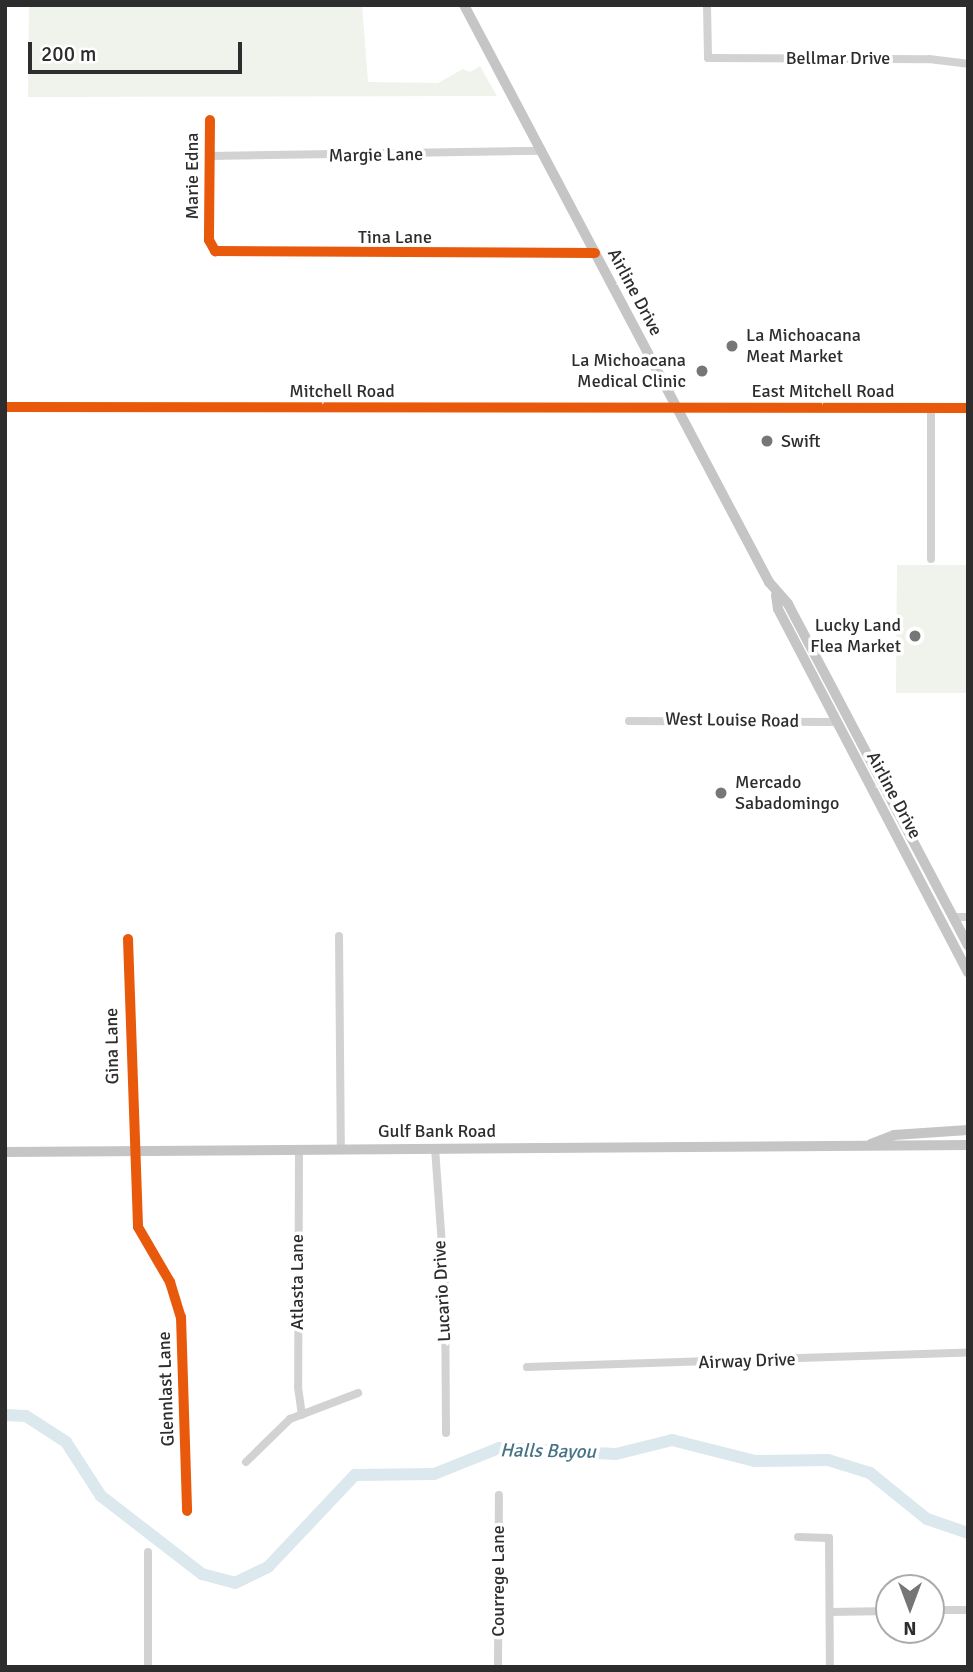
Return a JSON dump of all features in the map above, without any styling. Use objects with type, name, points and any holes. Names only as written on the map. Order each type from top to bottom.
[{"type":"main road","name":"Airline Drive","points":[[464,5],[679,408],[776,595],[778,609],[968,972]]},
{"type":"main road","name":"Airline Drive","points":[[776,595],[788,604],[968,946]]},
{"type":"main road","points":[[836,722],[842,706]]},
{"type":"main road","name":"Gulf Bank Road","points":[[869,1145],[894,1135],[968,1130]]},
{"type":"main road","name":"Gulf Bank Road","points":[[5,1152],[968,1145]]},
{"type":"street","name":"Bellmar Drive","points":[[707,5],[708,58],[929,59],[968,64]]},
{"type":"street","name":"Marie Edna","points":[[209,233],[210,120]]},
{"type":"street","name":"Margie Lane","points":[[210,156],[542,151]]},
{"type":"street","name":"Tina Lane","points":[[209,233],[215,251],[221,253],[595,253]]},
{"type":"street","name":"Mitchell Road","points":[[5,407],[679,408]]},
{"type":"street","name":"East Mitchell Road","points":[[679,408],[968,408]]},
{"type":"street","points":[[931,408],[931,559]]},
{"type":"street","name":"West Louise Road","points":[[629,721],[836,722]]},
{"type":"street","points":[[953,917],[968,917]]},
{"type":"street","points":[[339,936],[341,1149]]},
{"type":"street","name":"Gina Lane","points":[[128,939],[134,1151]]},
{"type":"street","name":"Lucario Drive","points":[[435,1148],[445,1287],[446,1433]]},
{"type":"street","name":"Atlasta Lane","points":[[299,1150],[298,1387],[303,1415]]},
{"type":"street","name":"Glennlast Lane","points":[[134,1151],[138,1227],[170,1282],[183,1327],[187,1511]]},
{"type":"street","name":"Airway Drive","points":[[527,1367],[968,1352]]},
{"type":"street","points":[[246,1462],[290,1419],[358,1393]]},
{"type":"street","name":"Courrege Lane","points":[[498,1667],[499,1495]]},
{"type":"street","points":[[798,1537],[829,1538],[830,1667]]},
{"type":"street","points":[[148,1552],[148,1667]]},
{"type":"street","points":[[945,1610],[968,1610]]},
{"type":"street","points":[[830,1612],[875,1611]]},
{"type":"shaded area","points":[[29,5],[362,5],[368,82],[438,83],[463,69],[470,72],[480,66],[497,96],[28,97]]},
{"type":"shaded area","points":[[897,565],[968,565],[968,693],[896,693]]},
{"type":"waterway","name":"Halls Bayou","points":[[5,1415],[26,1416],[66,1442],[101,1496],[202,1574],[235,1583],[268,1567],[355,1475],[434,1474],[499,1448],[616,1454],[672,1440],[755,1461],[828,1460],[870,1473],[927,1519],[968,1533]]},
{"type":"cycle path","points":[[210,120],[209,240],[215,251],[595,253]]},
{"type":"cycle path","points":[[5,407],[968,408]]},
{"type":"cycle path","points":[[128,939],[138,1227],[170,1282],[181,1317],[187,1511]]},
{"type":"place","name":"La Michoacana Meat Market","points":[[732,346]]},
{"type":"place","name":"La Michoacana Medical Clinic","points":[[702,371]]},
{"type":"place","name":"Swift","points":[[767,441]]},
{"type":"place","name":"Lucky Land Flea Market","points":[[915,636]]},
{"type":"place","name":"Mercado Sabadomingo","points":[[721,793]]}]
